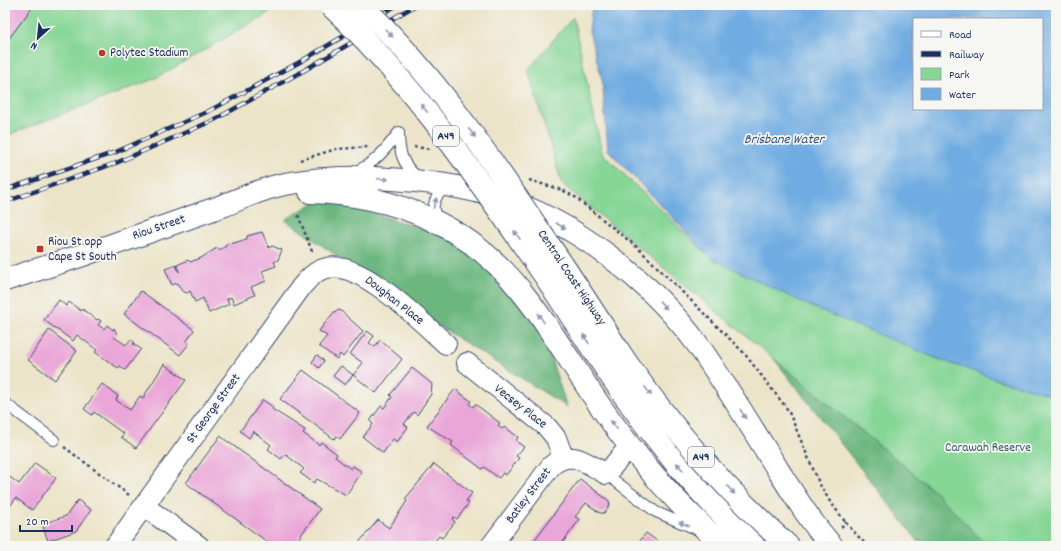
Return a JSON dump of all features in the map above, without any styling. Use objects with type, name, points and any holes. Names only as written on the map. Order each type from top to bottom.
[{"type":"main road","name":"Central Coast Highway","points":[[330,5],[399,77],[625,359],[683,437],[743,504],[788,546]]},
{"type":"main road","name":"Central Coast Highway","points":[[361,5],[401,46],[481,145],[556,273],[607,372],[662,447],[728,520],[754,546]]},
{"type":"main road","points":[[222,206],[283,184],[332,178],[397,179],[497,196],[537,213],[582,239],[620,265],[654,296],[697,344],[810,519],[828,542]]},
{"type":"main road","points":[[222,206],[293,193],[309,192],[348,194],[393,204],[440,223],[464,236],[484,251],[507,273],[526,296],[600,405],[630,446],[679,503],[718,541]]},
{"type":"main road","name":"Riou Street","points":[[5,280],[86,254],[222,206]]},
{"type":"street","name":"Doughan Place","points":[[314,274],[326,268],[334,267],[354,271],[386,292],[446,344]]},
{"type":"street","name":"St George Street","points":[[115,546],[302,286],[314,274]]},
{"type":"street","name":"Vecsey Place","points":[[467,364],[547,427],[556,438],[563,457]]},
{"type":"street","points":[[606,474],[630,446]]},
{"type":"street","name":"Batley Street","points":[[491,546],[551,466],[563,457],[580,460],[606,474]]},
{"type":"street","points":[[144,506],[199,546]]},
{"type":"lane","points":[[332,178],[357,170],[372,163],[399,132],[400,151],[406,166],[414,174],[439,185],[440,194],[434,203],[434,212],[440,223]]},
{"type":"lane","points":[[5,403],[54,440]]},
{"type":"lane","points":[[606,474],[656,512],[718,541]]},
{"type":"path","points":[[298,215],[311,248]]},
{"type":"path","points":[[54,440],[144,506]]},
{"type":"path","points":[[828,542],[846,523],[867,546]]},
{"type":"green space","name":"Polytec Stadium","points":[[5,5],[281,6],[154,79],[5,136]]},
{"type":"green space","name":"Carawah Reserve","points":[[573,17],[602,153],[711,258],[936,358],[998,380],[1056,396],[1056,546],[987,546],[933,490],[562,184],[528,70]]},
{"type":"green space","points":[[323,197],[461,241],[536,315],[567,407],[434,323],[285,220]]},
{"type":"green space","points":[[774,359],[933,490],[987,546],[922,546]]},
{"type":"water","name":"Brisbane Water","points":[[592,5],[1056,5],[1056,396],[998,380],[936,358],[812,307],[711,258],[608,150],[602,79],[589,31]]},
{"type":"building","points":[[5,5],[34,5],[5,44]]},
{"type":"building","points":[[262,232],[269,248],[272,246],[282,250],[278,260],[274,262],[276,266],[262,271],[266,281],[251,287],[255,295],[234,304],[231,297],[227,299],[229,304],[209,313],[203,298],[195,302],[190,291],[187,293],[182,291],[177,283],[172,285],[165,269],[176,265],[179,272],[177,265],[188,260],[190,262],[201,258],[217,248],[219,250],[225,247],[226,244],[247,239],[247,236]]},
{"type":"building","points":[[141,291],[194,330],[186,342],[189,344],[180,355],[124,314]]},
{"type":"building","points":[[59,300],[66,306],[69,302],[81,311],[82,309],[97,320],[98,319],[101,321],[98,325],[104,329],[107,325],[113,330],[114,328],[117,334],[114,337],[126,345],[131,339],[135,343],[133,344],[141,349],[125,370],[120,366],[118,368],[95,352],[97,350],[77,335],[73,341],[44,320]]},
{"type":"building","points":[[340,310],[363,331],[343,357],[340,354],[337,359],[319,346],[327,336],[319,331],[334,312]]},
{"type":"building","points":[[49,330],[77,351],[55,380],[28,360]]},
{"type":"building","points":[[367,331],[374,336],[369,343],[375,347],[380,340],[402,359],[376,393],[353,375],[363,363],[350,354]]},
{"type":"building","points":[[317,355],[324,361],[319,368],[312,362]]},
{"type":"building","points":[[164,364],[186,380],[136,448],[121,437],[124,434],[94,412],[92,415],[84,409],[102,384],[118,396],[116,400],[130,410],[140,396],[143,398]]},
{"type":"building","points":[[341,366],[353,375],[345,385],[333,376]]},
{"type":"building","points":[[412,368],[432,384],[431,394],[417,415],[414,412],[404,424],[408,427],[397,442],[393,439],[383,453],[363,437],[373,424],[370,421],[381,406],[384,408],[392,397],[390,395]]},
{"type":"building","points":[[303,370],[360,413],[340,439],[337,436],[334,439],[280,399]]},
{"type":"building","points":[[455,389],[471,401],[469,404],[473,407],[475,404],[500,423],[498,426],[502,429],[505,427],[518,437],[516,441],[524,447],[516,456],[519,458],[506,475],[503,473],[499,478],[484,467],[482,469],[451,445],[453,442],[427,426]]},
{"type":"building","points":[[263,400],[273,407],[272,409],[305,430],[303,433],[319,445],[321,442],[337,454],[335,457],[351,469],[353,466],[362,472],[346,495],[317,479],[314,483],[300,473],[304,469],[285,454],[281,459],[268,449],[271,445],[253,431],[249,438],[240,431]]},
{"type":"building","points":[[220,436],[320,509],[293,546],[273,546],[186,483]]},
{"type":"building","points":[[35,463],[56,478],[32,510],[16,498],[5,513],[5,478],[7,475],[19,484]]},
{"type":"building","points":[[434,464],[472,493],[466,501],[469,503],[457,519],[454,517],[452,519],[455,522],[442,538],[439,536],[432,545],[429,542],[425,546],[356,546],[378,520],[389,528],[407,501],[405,499]]},
{"type":"building","points":[[580,479],[609,501],[610,505],[604,513],[600,513],[586,503],[575,517],[580,519],[560,546],[530,546]]},
{"type":"building","points":[[78,500],[91,510],[76,531],[48,541],[42,524],[66,516]]},
{"type":"building","points":[[646,533],[664,546],[636,546]]},
{"type":"railway","points":[[5,190],[116,152],[209,111],[298,63],[397,5]]},
{"type":"railway","points":[[5,202],[116,163],[214,120],[303,71],[416,5]]},
{"type":"place","name":"Polytec Stadium","points":[[102,53]]},
{"type":"place","name":"Riou St opp Cape St South","points":[[40,249]]}]
